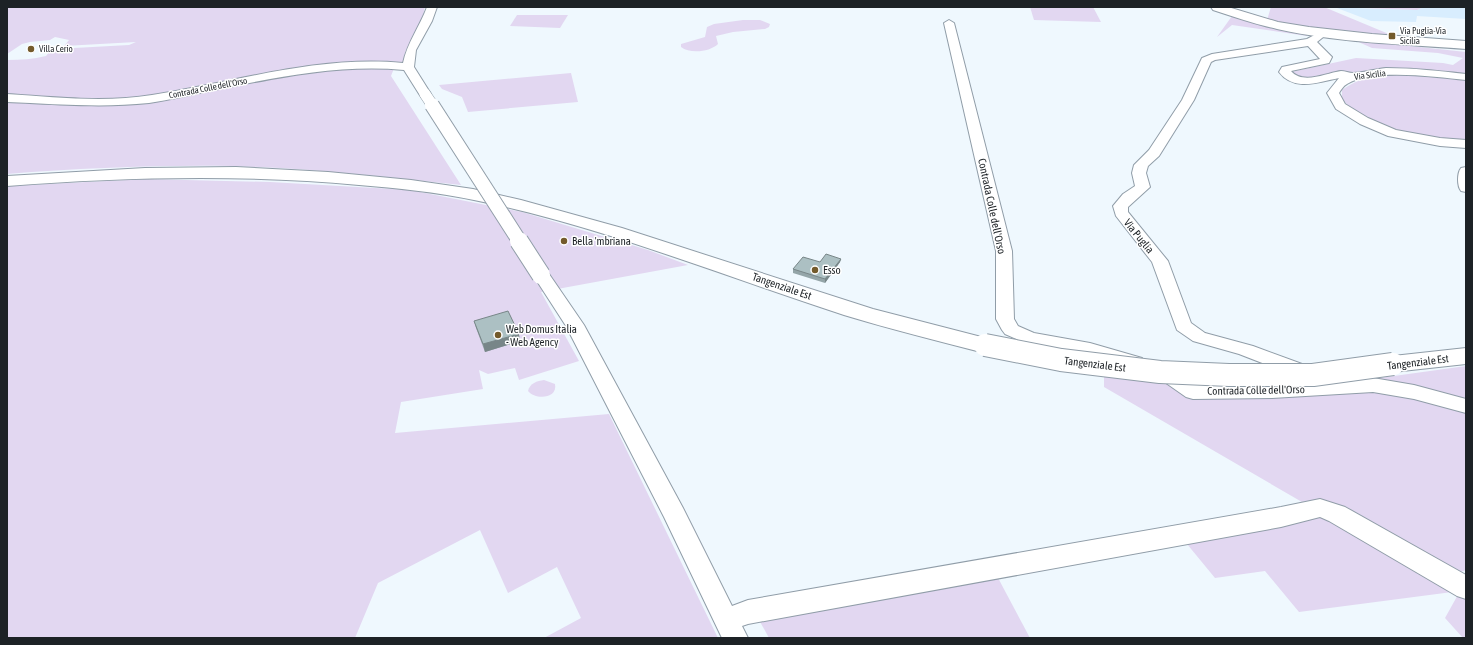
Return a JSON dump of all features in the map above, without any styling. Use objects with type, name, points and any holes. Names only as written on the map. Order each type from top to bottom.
[{"type":"main road","name":"Via Puglia","points":[[1217,7],[1316,38],[1408,41],[1466,46]]},
{"type":"main road","name":"Tangenziale Est","points":[[7,181],[122,174],[226,172],[290,174],[432,188],[472,194],[558,214],[736,270],[850,309],[910,326],[985,345],[1061,360],[1160,372],[1229,375],[1313,375],[1466,356]]},
{"type":"street","points":[[432,7],[427,21],[411,50],[408,67],[541,275],[575,325],[675,515],[730,629],[748,612],[1281,517],[1320,508],[1337,514],[1465,586]]},
{"type":"street","name":"Contrada Colle dell'Orso","points":[[948,23],[1004,251],[1005,319],[1011,330],[1030,338],[1090,349],[1124,358],[1173,378],[1193,392],[1272,391],[1373,385],[1414,392],[1466,406]]},
{"type":"street","points":[[1316,38],[1326,57],[1325,61],[1286,69],[1286,75],[1303,81],[1341,75],[1352,76]]},
{"type":"street","name":"Via Puglia","points":[[1316,38],[1212,57],[1206,60],[1188,100],[1154,153],[1141,165],[1140,173],[1143,187],[1128,197],[1120,206],[1121,213],[1160,261],[1183,326],[1199,337],[1246,350],[1342,387]]},
{"type":"street","name":"Contrada Colle dell'Orso","points":[[7,98],[106,103],[151,99],[291,71],[324,66],[376,64],[408,67]]},
{"type":"street","name":"Via Sicilia","points":[[1466,77],[1402,72],[1352,76],[1341,82],[1333,92],[1340,106],[1364,121],[1399,134],[1440,142],[1466,144]]},
{"type":"street","points":[[1466,171],[1466,188]]},
{"type":"shaded area","points":[[7,7],[425,7],[421,24],[406,50],[403,62],[396,63],[391,76],[461,185],[318,171],[231,166],[119,167],[7,174],[7,60],[46,56],[50,51],[56,49],[129,45],[136,42],[64,46],[69,40],[55,37],[50,40],[22,44],[7,54]]},
{"type":"shaded area","points":[[1030,7],[1093,7],[1101,22],[1034,20]]},
{"type":"shaded area","points":[[1271,7],[1324,7],[1396,37],[1321,31],[1267,20]]},
{"type":"shaded area","points":[[1325,7],[1417,10],[1424,7],[1466,7],[1466,19],[1417,16],[1416,22],[1371,21],[1337,8]]},
{"type":"shaded area","points":[[1336,7],[1424,7],[1417,10]]},
{"type":"shaded area","points":[[517,15],[568,15],[560,28],[510,26]]},
{"type":"shaded area","points":[[1232,16],[1307,34],[1307,36],[1232,25],[1217,37]]},
{"type":"shaded area","points":[[743,20],[760,20],[770,24],[769,27],[765,29],[733,32],[716,36],[718,44],[710,49],[689,51],[681,47],[681,44],[705,37],[707,27],[714,24]]},
{"type":"shaded area","points":[[1354,40],[1466,52],[1466,76],[1354,74],[1311,79],[1295,77],[1291,72],[1356,58],[1443,63],[1453,65],[1463,58],[1438,53],[1372,48]]},
{"type":"shaded area","points":[[571,73],[578,102],[468,112],[462,97],[442,89],[439,85]]},
{"type":"shaded area","points":[[1393,74],[1415,74],[1466,79],[1466,141],[1407,134],[1391,130],[1364,119],[1353,111],[1342,99],[1342,90],[1355,82],[1372,77]]},
{"type":"shaded area","points":[[146,179],[270,182],[410,190],[522,212],[648,250],[688,265],[541,292],[579,361],[519,380],[515,368],[488,374],[479,370],[483,389],[401,402],[395,433],[609,414],[718,638],[544,638],[581,618],[557,567],[508,593],[480,530],[378,583],[355,638],[7,638],[7,186]]},
{"type":"shaded area","points":[[1466,366],[1466,570],[1452,575],[1320,499],[1302,502],[1104,387],[1104,375],[1365,380]]},
{"type":"shaded area","points":[[544,380],[555,384],[553,393],[540,397],[531,394],[528,391],[532,384]]},
{"type":"shaded area","points":[[1317,514],[1466,594],[1466,638],[1463,638],[1445,618],[1460,591],[1299,612],[1265,571],[1215,578],[1187,544]]},
{"type":"shaded area","points":[[997,576],[1030,638],[769,638],[758,618]]},
{"type":"building","name":"Esso","points":[[826,254],[841,259],[825,279],[793,269],[803,257],[820,262]]},
{"type":"building","name":"Web Domus Italia - Web Agency","points":[[508,311],[519,334],[483,344],[474,321]]},
{"type":"place","name":"Via Puglia-Via Sicilia","points":[[1392,36]]},
{"type":"place","name":"Villa Cerio","points":[[31,49]]},
{"type":"place","name":"Bella 'mbriana","points":[[564,241]]},
{"type":"place","name":"Esso","points":[[815,270]]},
{"type":"place","name":"Web Domus Italia - Web Agency","points":[[498,335]]}]
